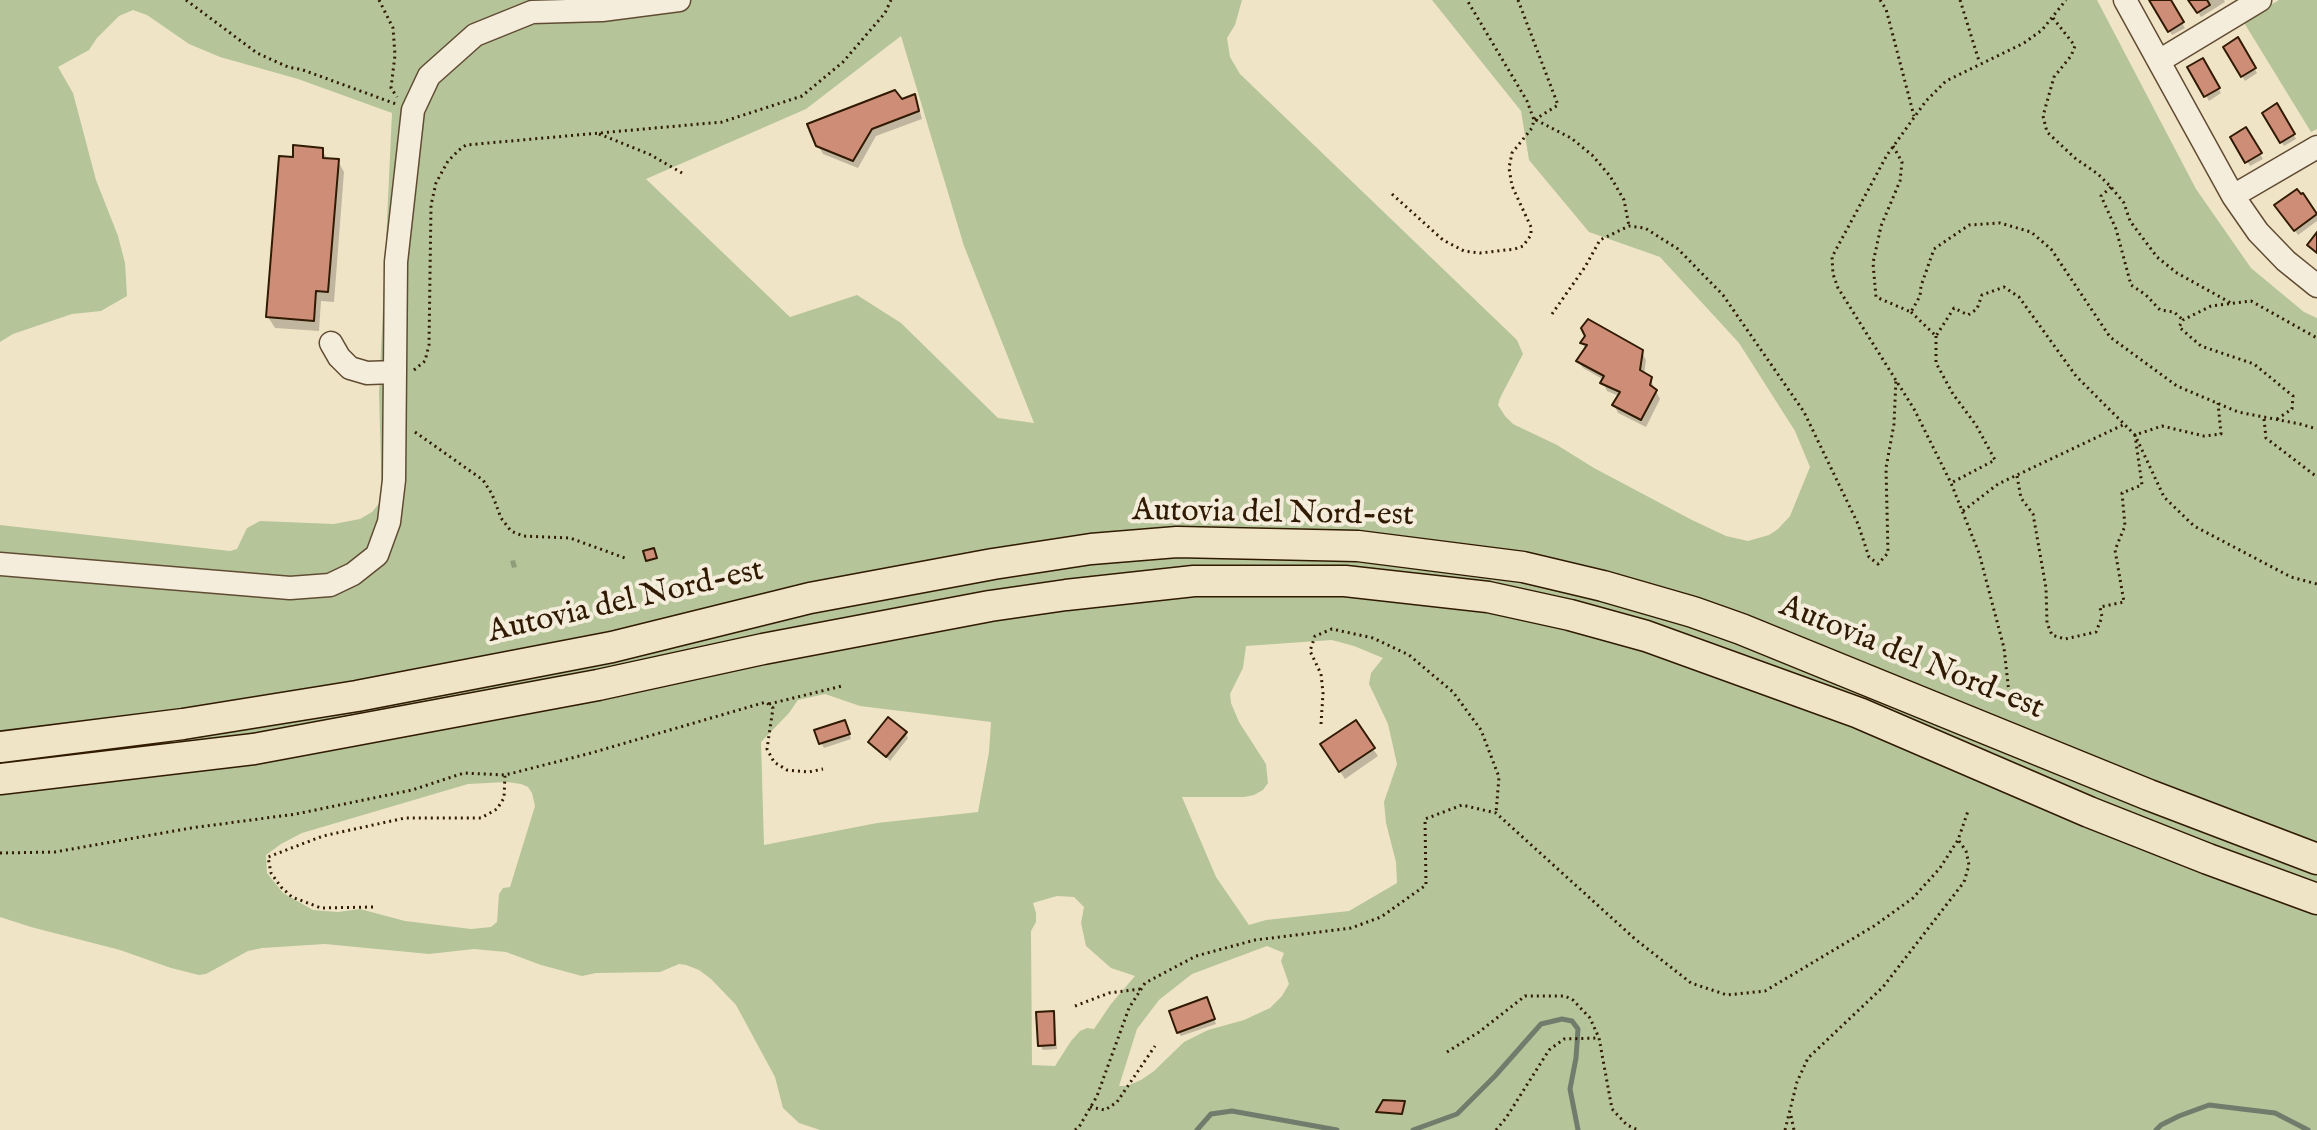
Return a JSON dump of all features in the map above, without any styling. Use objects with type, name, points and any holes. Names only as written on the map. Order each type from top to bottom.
[{"type":"highway","name":"Autovia del Nord-est","points":[[0,747],[225,718],[411,687],[612,647],[810,598],[1091,549],[1177,542],[1358,546],[1523,567],[1693,612],[2317,859]]},
{"type":"highway","name":"Autovia del Nord-est","points":[[0,779],[254,749],[598,685],[763,649],[990,606],[1194,581],[1345,581],[1488,597],[1646,636],[1859,713],[2089,812],[2317,899]]},
{"type":"highway","points":[[0,726],[34,729],[73,738]]},
{"type":"street","points":[[0,564],[290,588],[330,585],[353,574],[377,555],[389,522],[394,480],[399,232],[413,110],[429,76],[475,35],[532,12],[602,10],[679,0]]},
{"type":"street","points":[[2125,0],[2233,196],[2258,232],[2286,261],[2317,286]]},
{"type":"street","points":[[2159,61],[2260,0]]},
{"type":"street","points":[[2233,196],[2317,147]]},
{"type":"street","points":[[331,343],[350,368],[367,373],[395,372]]},
{"type":"path","points":[[186,0],[257,53],[288,67],[404,107],[391,88],[395,55],[393,28],[379,0]]},
{"type":"path","points":[[395,372],[404,375],[412,371],[425,361],[428,354],[431,205],[436,183],[448,161],[466,145],[722,122],[802,96],[843,62],[885,13],[891,0]]},
{"type":"path","points":[[1392,194],[1436,235],[1456,248],[1480,253],[1523,246],[1531,235],[1531,227],[1512,186],[1509,168],[1512,153],[1532,128],[1534,120],[1527,101],[1467,0]]},
{"type":"path","points":[[1518,0],[1558,105],[1534,120]]},
{"type":"path","points":[[1880,0],[1886,9],[1914,116]]},
{"type":"path","points":[[1960,0],[1980,63]]},
{"type":"path","points":[[2009,693],[2004,648],[1979,553],[1951,483],[1914,409],[1838,288],[1832,257],[1860,202],[1914,116],[1946,81],[2024,43],[2042,30],[2066,0]]},
{"type":"path","points":[[2053,18],[2075,46],[2054,77],[2043,116],[2047,132],[2111,187],[2124,203],[2130,221],[2157,257],[2177,273],[2231,303]]},
{"type":"path","points":[[1534,120],[1571,138],[1592,155],[1610,176],[1624,200],[1629,226]]},
{"type":"path","points":[[595,133],[649,154],[682,173]]},
{"type":"path","points":[[1893,146],[1902,162],[1900,181],[1881,226],[1873,263],[1876,297],[1911,312],[1936,336]]},
{"type":"path","points":[[2111,187],[2101,196],[2116,229],[2131,285],[2160,310],[2174,312],[2183,320]]},
{"type":"path","points":[[1911,312],[1920,296],[1934,249],[1969,225],[2000,223],[2031,232],[2051,249],[2110,337],[2177,386],[2238,412],[2317,429]]},
{"type":"path","points":[[1552,314],[1600,240],[1629,226],[1645,228],[1678,249],[1723,295],[1804,412],[1858,524],[1869,557],[1878,564],[1888,553],[1886,468],[1894,424],[1896,379]]},
{"type":"path","points":[[1951,483],[1995,460],[1936,363],[1936,336],[1954,308],[1968,315],[1977,309],[1982,295],[2004,287],[2019,297],[2076,376],[2135,435],[2164,497],[2194,526],[2291,577],[2317,584]]},
{"type":"path","points":[[2277,419],[2292,409],[2293,396],[2254,364],[2201,346],[2179,327],[2183,320],[2211,306],[2251,301],[2317,338]]},
{"type":"path","points":[[2135,435],[2162,426],[2204,436],[2221,434],[2218,403]]},
{"type":"path","points":[[2263,417],[2266,438],[2317,477]]},
{"type":"path","points":[[395,419],[483,480],[501,518],[511,531],[523,536],[570,538],[625,558]]},
{"type":"path","points":[[1962,511],[1998,484],[2125,424]]},
{"type":"path","points":[[2017,476],[2021,498],[2033,514],[2046,588],[2047,623],[2052,635],[2065,639],[2096,632],[2102,617],[2100,607],[2124,602],[2115,550],[2125,526],[2122,493],[2142,485],[2135,435]]},
{"type":"path","points":[[1321,724],[1321,674],[1310,651],[1315,636],[1332,629],[1373,638],[1409,655],[1453,692],[1481,730],[1499,777],[1496,813]]},
{"type":"path","points":[[0,853],[55,852],[191,828],[296,814],[412,790],[464,773],[505,775],[766,702],[769,704],[842,686]]},
{"type":"path","points":[[769,704],[773,708],[767,749],[774,762],[787,770],[809,772],[823,769]]},
{"type":"path","points":[[373,907],[321,908],[292,897],[271,873],[268,857],[323,836],[405,818],[481,818],[497,809],[504,798],[505,775]]},
{"type":"path","points":[[1075,1130],[1097,1096],[1129,1008],[1145,983],[1196,956],[1255,940],[1351,928],[1381,917],[1426,885],[1425,819],[1462,805],[1496,813],[1635,939],[1691,983],[1727,995],[1765,991],[1874,926],[1913,898],[1940,868],[1958,840],[1968,811]]},
{"type":"path","points":[[1785,1130],[1797,1082],[1808,1058],[1883,987],[1964,882],[1969,865],[1966,851],[1958,840]]},
{"type":"path","points":[[1075,1006],[1109,993],[1142,989]]},
{"type":"path","points":[[1447,1052],[1479,1032],[1525,996],[1565,996],[1590,1018],[1599,1038],[1612,1109],[1627,1125],[1638,1130]]},
{"type":"path","points":[[1496,1130],[1549,1050],[1564,1039],[1599,1038]]},
{"type":"path","points":[[1090,1107],[1105,1110],[1117,1102],[1155,1046]]},
{"type":"path","points":[[1790,1112],[1794,1130]]},
{"type":"green space","points":[[0,0],[1242,0],[1235,25],[1227,38],[1230,57],[1240,74],[1517,340],[1523,354],[1498,405],[1505,416],[1513,424],[1692,520],[1726,536],[1748,541],[1769,535],[1790,516],[1810,467],[1795,431],[1739,343],[1660,257],[1589,232],[1529,160],[1521,111],[1432,0],[2097,0],[2196,189],[2251,268],[2304,312],[2317,318],[2317,1130],[820,1130],[799,1123],[783,1108],[775,1077],[736,1005],[711,979],[686,965],[679,964],[660,972],[582,976],[506,952],[474,949],[429,954],[325,944],[248,951],[199,975],[0,917],[0,525],[230,551],[237,549],[247,528],[260,521],[334,524],[360,519],[372,512],[382,500],[379,393],[392,113],[298,79],[220,57],[189,44],[147,15],[133,10],[119,16],[89,50],[58,67],[73,93],[96,180],[118,236],[125,263],[127,296],[101,311],[72,314],[13,334],[0,342]],"holes":[[[901,36],[964,246],[1034,423],[998,418],[901,323],[857,295],[790,317],[646,179],[806,109]],[[1332,640],[1383,658],[1371,673],[1369,684],[1388,724],[1397,764],[1384,802],[1397,883],[1349,911],[1266,920],[1249,925],[1216,877],[1182,797],[1244,797],[1263,790],[1268,783],[1266,764],[1239,722],[1231,703],[1230,694],[1243,668],[1246,646]],[[825,694],[860,706],[991,722],[978,812],[877,823],[764,845],[761,742],[798,700]],[[468,784],[521,784],[532,793],[535,806],[510,887],[503,888],[499,894],[497,922],[491,927],[471,929],[405,921],[360,909],[338,912],[313,910],[283,893],[267,873],[266,855],[302,833]],[[1057,896],[1074,897],[1084,907],[1081,923],[1086,946],[1111,968],[1135,976],[1094,1029],[1080,1031],[1071,1041],[1055,1066],[1032,1065],[1031,931],[1036,922],[1033,903]],[[1267,946],[1284,953],[1281,961],[1289,984],[1270,1008],[1184,1042],[1141,1080],[1119,1086],[1137,1029],[1159,1000],[1192,974]]]},
{"type":"green space","points":[[2279,0],[2317,0],[2317,129],[2311,132],[2243,21]]},
{"type":"building","points":[[2149,0],[2171,0],[2184,22],[2168,32]]},
{"type":"building","points":[[2188,0],[2207,0],[2210,5],[2197,13]]},
{"type":"building","points":[[2238,37],[2256,68],[2241,77],[2223,47]]},
{"type":"building","points":[[2203,58],[2220,88],[2204,97],[2187,67]]},
{"type":"building","points":[[895,90],[902,99],[915,94],[919,111],[872,129],[853,161],[816,146],[807,124]]},
{"type":"building","points":[[2277,103],[2295,134],[2280,143],[2262,113]]},
{"type":"building","points":[[2246,127],[2262,153],[2245,163],[2230,137]]},
{"type":"building","points":[[293,145],[323,148],[323,158],[339,159],[328,292],[316,291],[314,321],[266,317],[279,156],[293,157]]},
{"type":"building","points":[[2297,189],[2317,214],[2294,231],[2274,205]]},
{"type":"building","points":[[2317,232],[2317,253],[2307,245]]},
{"type":"building","points":[[1588,319],[1643,350],[1640,370],[1652,377],[1650,385],[1657,390],[1641,420],[1612,405],[1620,392],[1600,383],[1604,376],[1576,361],[1587,345],[1580,343],[1585,336],[1581,328]]},
{"type":"building","points":[[654,548],[657,558],[646,561],[643,551]]},
{"type":"building","points":[[888,717],[907,732],[886,757],[868,742]]},
{"type":"building","points":[[845,720],[850,734],[819,744],[814,730]]},
{"type":"building","points":[[1356,720],[1375,748],[1339,772],[1320,744]]},
{"type":"building","points":[[1207,997],[1215,1019],[1177,1033],[1169,1011]]},
{"type":"building","points":[[1054,1011],[1055,1045],[1038,1046],[1036,1012]]},
{"type":"building","points":[[1383,1100],[1405,1101],[1402,1114],[1376,1112]]},
{"type":"waterway","points":[[1413,1130],[1457,1114],[1541,1024],[1562,1019],[1572,1021],[1578,1029],[1570,1089],[1578,1130]]},
{"type":"waterway","points":[[2156,1130],[2179,1116],[2209,1105],[2275,1113],[2308,1130]]},
{"type":"waterway","points":[[1197,1130],[1211,1114],[1232,1111],[1337,1130]]}]
